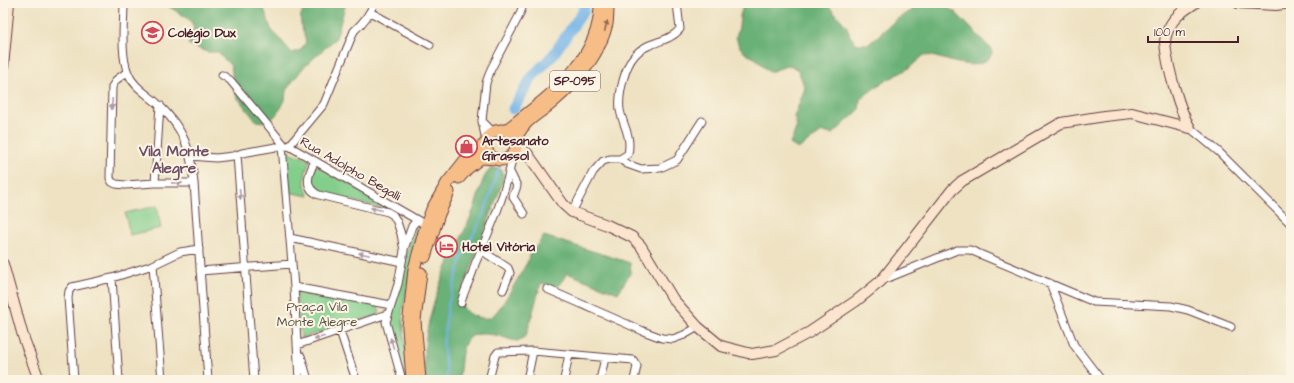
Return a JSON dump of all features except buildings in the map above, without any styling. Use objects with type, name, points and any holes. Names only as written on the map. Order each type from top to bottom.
[{"type":"main road","name":"SP-095","points":[[506,130],[558,88],[580,63],[589,48],[596,28],[600,3]]},
{"type":"main road","name":"SP-095","points":[[515,147],[519,132],[523,125],[552,103],[581,75],[594,56],[607,23],[608,3]]},
{"type":"main road","points":[[412,380],[408,327],[421,222],[432,209],[447,183],[466,159],[497,130],[506,130],[512,135],[515,147],[506,159],[481,158],[467,169],[450,190],[439,214],[422,269],[415,320],[420,380]]},
{"type":"main road","points":[[488,139],[488,152],[493,158],[497,159]]},
{"type":"street","points":[[3,67],[9,3]]},
{"type":"street","points":[[124,3],[124,74],[135,86],[160,105],[181,131],[190,156],[194,183],[208,380]]},
{"type":"street","points":[[285,146],[324,104],[354,31],[370,12],[374,3]]},
{"type":"street","points":[[488,139],[482,121],[486,83],[491,69],[519,16],[524,3]]},
{"type":"street","points":[[572,212],[593,172],[603,161],[620,159],[628,154],[630,145],[620,109],[622,84],[628,64],[636,53],[648,45],[672,36],[680,29],[677,3]]},
{"type":"street","points":[[1195,3],[1178,15],[1169,27],[1165,41],[1170,73],[1184,119],[1190,128],[1219,152],[1291,224]]},
{"type":"street","points":[[1238,3],[1276,5],[1291,3]]},
{"type":"street","points":[[370,12],[430,45]]},
{"type":"street","points":[[124,74],[116,80],[112,86],[110,178],[112,182],[124,185],[194,183]]},
{"type":"street","points":[[222,75],[230,80],[285,146],[299,380]]},
{"type":"street","points":[[155,183],[160,105]]},
{"type":"street","points":[[461,303],[462,297],[495,217],[510,172],[515,147],[527,153],[563,204],[572,212],[607,225],[632,237],[641,246],[673,298],[698,327],[721,346],[752,354],[776,350],[810,332],[856,301],[881,281],[952,190],[962,181],[1061,123],[1096,117],[1132,114],[1190,128]]},
{"type":"street","points":[[482,121],[488,139]]},
{"type":"street","points":[[620,159],[627,164],[641,169],[660,168],[677,160],[702,121]]},
{"type":"street","name":"Rua Adolpho Begalli","points":[[190,156],[216,158],[285,146],[315,161],[421,222]]},
{"type":"street","points":[[237,155],[254,380]]},
{"type":"street","points":[[315,161],[310,169],[308,178],[313,193],[388,212],[393,215],[401,234],[404,252]]},
{"type":"street","points":[[510,172],[517,186],[512,197],[524,214]]},
{"type":"street","points":[[393,215],[396,208]]},
{"type":"street","points":[[402,380],[386,322],[387,314],[398,284],[404,252],[412,226],[421,222]]},
{"type":"street","points":[[290,238],[402,262]]},
{"type":"street","points":[[74,380],[68,298],[69,291],[72,287],[112,278],[152,265],[180,252],[199,249]]},
{"type":"street","points":[[881,281],[957,250],[964,249],[970,250],[1094,302],[1171,306],[1188,310],[1231,328]]},
{"type":"street","points":[[481,250],[508,268],[510,273],[503,290]]},
{"type":"street","points":[[3,264],[23,336],[39,380]]},
{"type":"street","points":[[200,271],[292,264]]},
{"type":"street","points":[[152,265],[162,380]]},
{"type":"street","points":[[112,278],[119,380]]},
{"type":"street","points":[[1050,283],[1074,345],[1101,380]]},
{"type":"street","points":[[294,287],[391,305]]},
{"type":"street","points":[[547,289],[662,338],[673,339],[698,327]]},
{"type":"street","points":[[297,345],[387,314]]},
{"type":"street","points":[[340,331],[356,380]]},
{"type":"street","points":[[297,345],[308,380]]},
{"type":"street","points":[[527,380],[533,350]]},
{"type":"street","points":[[489,380],[494,356],[498,352],[533,350],[633,360],[637,366],[634,380]]},
{"type":"street","points":[[564,380],[569,354]]},
{"type":"street","points":[[600,380],[604,358]]},
{"type":"green space","points":[[163,3],[262,3],[271,29],[292,53],[301,50],[306,42],[301,26],[301,17],[304,8],[308,3],[346,3],[336,38],[303,68],[286,90],[285,100],[281,108],[274,117],[266,122],[256,121],[237,97],[234,88],[231,66],[217,52],[207,52],[188,44],[194,27],[189,19]]},
{"type":"green space","points":[[744,3],[826,3],[847,27],[850,36],[857,44],[869,44],[897,19],[913,10],[911,3],[938,3],[956,13],[991,49],[992,54],[986,61],[969,65],[924,55],[909,68],[884,81],[860,99],[859,110],[833,134],[822,132],[798,149],[790,144],[797,126],[794,117],[805,88],[798,70],[790,65],[769,72],[755,58],[746,54],[739,46],[736,37]]},
{"type":"green space","points":[[287,151],[310,160],[305,178],[309,196],[287,192],[285,153]]},
{"type":"green space","points":[[316,165],[389,206],[388,210],[316,191],[310,179]]},
{"type":"green space","points":[[492,168],[500,169],[503,173],[503,181],[460,298],[462,307],[468,313],[476,317],[486,318],[496,313],[516,282],[528,261],[529,256],[544,236],[630,263],[631,272],[618,293],[567,273],[557,289],[541,283],[526,336],[518,341],[486,334],[476,335],[465,343],[461,358],[459,380],[425,380],[425,345],[435,298],[447,266],[471,216],[485,175]]},
{"type":"green space","points":[[157,206],[161,228],[130,235],[125,213]]},
{"type":"green space","points":[[416,227],[421,228],[402,312],[409,380],[405,380],[389,322],[407,252]]},
{"type":"green space","name":"Praça Vila Monte Alegre","points":[[296,289],[370,303],[378,306],[380,312],[378,315],[301,338]]},
{"type":"waterway","points":[[513,109],[532,77],[553,55],[584,10],[584,3]]},
{"type":"waterway","points":[[446,380],[447,372],[443,345],[448,305],[462,257],[484,213],[500,165]]},
{"type":"place","name":"Colégio Dux","points":[[153,32]]},
{"type":"place","name":"Artesanato Girassol","points":[[466,147]]},
{"type":"place","name":"Hotel Vitória","points":[[447,246]]},
{"type":"district","name":"Vila Monte Alegre","points":[[174,160]]}]
